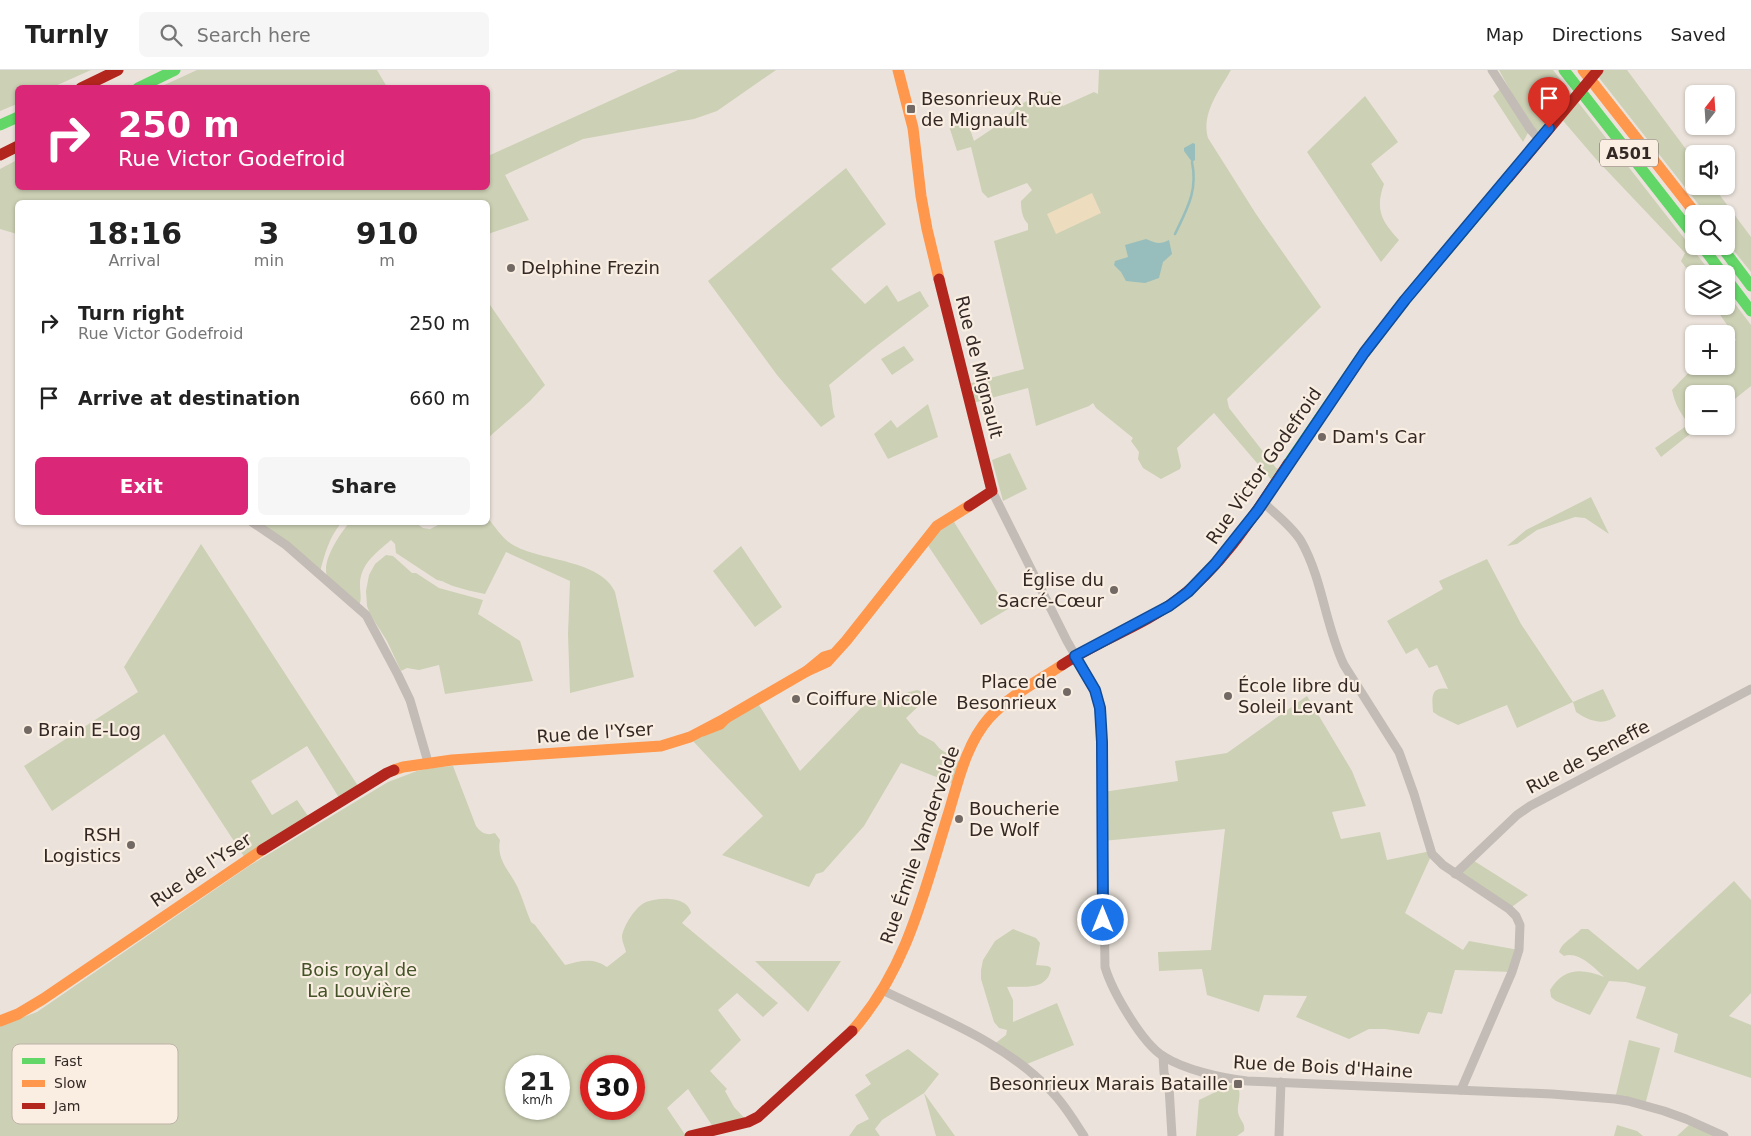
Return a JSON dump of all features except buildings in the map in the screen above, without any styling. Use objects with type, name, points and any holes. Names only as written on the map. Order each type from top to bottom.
[{"type":"main road","points":[[86,85],[118,70]]},
{"type":"main road","points":[[144,85],[175,70]]},
{"type":"main road","name":"Rue de Mignault","points":[[898,70],[911,121],[927,229],[992,491]]},
{"type":"main road","name":"A501","points":[[1564,70],[1685,225]]},
{"type":"main road","name":"A501","points":[[1583,70],[1689,205]]},
{"type":"main road","name":"Rue Victor Godefroid","points":[[1075,656],[1150,617],[1188,592],[1215,564],[1263,502],[1364,353],[1405,300],[1598,70]]},
{"type":"main road","points":[[0,155],[15,148]]},
{"type":"main road","points":[[1727,255],[1751,286]]},
{"type":"main road","points":[[1735,290],[1751,311]]},
{"type":"main road","name":"Rue de l'Yser","points":[[0,1021],[18,1014],[43,999],[248,859],[310,819],[388,773],[403,767],[428,762],[655,747],[678,742],[720,724],[726,718],[807,671],[824,658],[834,654],[937,526],[992,491]]},
{"type":"main road","name":"Rue Émile Vandervelde","points":[[690,1136],[748,1122],[762,1114],[846,1038],[882,990],[911,933],[964,762],[976,737],[989,718],[1005,703],[1075,656]]},
{"type":"street","points":[[1492,70],[1539,139]]},
{"type":"street","name":"Rue de Mignault","points":[[992,491],[1075,656]]},
{"type":"street","points":[[1263,502],[1300,540],[1314,568],[1340,657],[1399,752],[1432,854],[1455,874],[1513,912],[1519,920],[1519,950],[1512,972],[1462,1090]]},
{"type":"street","points":[[256,525],[286,545],[366,615],[410,700],[428,762]]},
{"type":"street","name":"Rue de Bois d'Haine","points":[[1075,656],[1095,690],[1101,716],[1105,967],[1116,994],[1152,1047],[1162,1056],[1205,1073],[1247,1081],[1462,1090],[1622,1100],[1649,1106],[1686,1119],[1724,1136]]},
{"type":"street","name":"Rue de Seneffe","points":[[1455,874],[1517,815],[1530,806],[1751,689]]},
{"type":"street","points":[[882,990],[984,1040],[1008,1054],[1052,1092],[1084,1136]]},
{"type":"street","points":[[1162,1056],[1164,1073],[1169,1086],[1172,1136]]},
{"type":"street","points":[[1279,1136],[1281,1082]]},
{"type":"green space","points":[[0,70],[91,70],[57,85],[15,85],[15,105],[0,111]]},
{"type":"green space","points":[[197,70],[377,70],[386,85],[164,85]]},
{"type":"green space","points":[[678,70],[776,70],[717,111],[694,119],[583,139],[505,175],[529,220],[490,233],[490,200],[15,200],[15,233],[0,229],[0,169],[15,161],[15,190],[490,190],[490,155]]},
{"type":"green space","points":[[1099,70],[1231,70],[1209,111],[1206,129],[1208,138],[1256,214],[1321,307],[1227,399],[1229,408],[1276,468],[1283,471],[1275,484],[1214,413],[1177,448],[1180,469],[1161,479],[1143,468],[1138,459],[1139,452],[1131,441],[1133,438],[1096,408],[1093,403],[1036,426],[1028,388],[973,403],[968,384],[1024,369],[994,241],[1028,230],[1028,224],[1022,213],[1021,201],[1032,190],[1027,183],[988,198],[982,192],[971,147],[957,151],[949,126],[967,120],[974,141],[1001,123],[1016,106],[1050,91],[1059,97],[1063,106],[1094,92],[1098,94]]},
{"type":"green space","points":[[1499,70],[1553,70],[1685,239],[1685,253],[1595,158],[1559,116],[1539,131],[1531,129]]},
{"type":"green space","points":[[1593,70],[1627,70],[1685,148],[1685,187]]},
{"type":"green space","points":[[1502,87],[1530,129],[1523,142],[1493,96]]},
{"type":"green space","points":[[1365,96],[1398,142],[1371,164],[1384,184],[1380,201],[1381,214],[1388,227],[1399,240],[1381,262],[1307,152]]},
{"type":"green space","points":[[846,168],[886,224],[831,269],[865,304],[887,285],[898,302],[920,291],[929,306],[829,385],[835,417],[821,427],[777,375],[708,281]]},
{"type":"green space","points":[[1691,195],[1720,195],[1727,205],[1699,205]]},
{"type":"green space","points":[[1735,216],[1751,237],[1751,272],[1735,252]]},
{"type":"green space","points":[[1685,253],[1685,255],[1697,255],[1705,265],[1685,265],[1685,267],[1681,261]]},
{"type":"green space","points":[[1735,304],[1751,325],[1751,386],[1735,399],[1735,385],[1685,385],[1685,419],[1678,408],[1672,390],[1687,375],[1735,375],[1735,325],[1727,325],[1720,315],[1735,315]]},
{"type":"green space","points":[[490,305],[545,385],[490,436]]},
{"type":"green space","points":[[904,346],[914,360],[892,375],[881,359]]},
{"type":"green space","points":[[928,404],[938,437],[888,459],[874,434],[891,420],[897,428]]},
{"type":"green space","points":[[1685,427],[1685,435],[1689,435],[1661,457],[1655,448]]},
{"type":"green space","points":[[1010,453],[1027,489],[1003,501],[992,460]]},
{"type":"green space","points":[[1591,497],[1609,534],[1585,518],[1575,517],[1537,530],[1517,544],[1507,546],[1526,530]]},
{"type":"green space","points":[[951,517],[1008,609],[981,625],[925,541]]},
{"type":"green space","points":[[490,520],[503,537],[515,546],[526,551],[584,567],[597,573],[608,581],[615,592],[634,677],[570,693],[568,634],[570,581],[506,552],[485,594],[437,580],[396,553],[395,544],[391,540],[370,559],[363,571],[359,606],[339,590],[326,574],[328,558],[348,525],[419,525],[430,529],[438,525],[490,525]]},
{"type":"green space","points":[[261,525],[340,525],[330,540],[320,572]]},
{"type":"green space","points":[[201,544],[360,789],[341,801],[307,746],[251,781],[272,815],[297,800],[310,819],[245,858],[164,734],[52,811],[24,766],[138,692],[124,667]]},
{"type":"green space","points":[[741,546],[782,607],[755,627],[713,571]]},
{"type":"green space","points":[[386,555],[393,556],[412,573],[416,573],[439,588],[483,600],[478,614],[520,641],[533,681],[445,694],[439,665],[419,670],[407,668],[401,671],[367,606],[366,591],[369,575],[375,564]]},
{"type":"green space","points":[[1487,559],[1521,624],[1573,702],[1517,728],[1507,705],[1458,725],[1433,712],[1433,694],[1438,689],[1448,689],[1437,665],[1429,668],[1417,648],[1406,654],[1387,621],[1443,589],[1439,581]]},
{"type":"green space","points":[[1603,689],[1616,716],[1601,722],[1590,720],[1576,712],[1573,702]]},
{"type":"green space","points":[[917,690],[920,691],[925,700],[906,718],[919,734],[934,742],[940,749],[961,762],[954,784],[901,763],[864,826],[823,872],[816,874],[809,887],[722,855],[763,816],[692,740],[759,705],[800,771],[861,708],[871,702]]},
{"type":"green space","points":[[1307,696],[1352,771],[1366,806],[1332,812],[1341,839],[1380,832],[1387,860],[1431,851],[1432,854],[1405,913],[1463,950],[1469,941],[1519,950],[1512,972],[1455,970],[1442,1014],[1428,1012],[1419,1034],[1385,1029],[1369,1029],[1349,1039],[1296,1017],[1307,996],[1264,995],[1259,1012],[1207,995],[1202,969],[1159,971],[1158,952],[1211,950],[1225,829],[1103,841],[1103,792],[1178,781],[1175,761],[1227,753]]},
{"type":"green space","name":"Bois royal de La Louvière","points":[[453,766],[476,826],[484,833],[495,833],[500,840],[500,854],[504,865],[518,888],[531,922],[565,965],[581,961],[592,961],[607,967],[626,952],[622,939],[625,927],[642,904],[658,899],[672,899],[685,903],[691,913],[682,923],[778,1003],[763,1017],[737,993],[718,1010],[741,1040],[710,1071],[727,1089],[725,1091],[734,1107],[748,1122],[715,1130],[688,1089],[667,1108],[686,1136],[0,1136],[0,1026],[37,1012],[249,866],[388,782],[417,771]]},
{"type":"green space","points":[[1471,859],[1528,895],[1509,909],[1455,874]]},
{"type":"green space","points":[[1734,881],[1751,900],[1751,993],[1729,1016],[1751,1025],[1751,1078],[1674,1052],[1678,1034],[1636,1018],[1646,987],[1626,982],[1609,981],[1590,1015],[1556,1001],[1551,997],[1550,990],[1561,977],[1567,974],[1580,971],[1604,977],[1580,958],[1569,955],[1564,956],[1559,952],[1565,942],[1581,929],[1588,929],[1638,970]]},
{"type":"green space","points":[[1013,929],[1036,938],[1040,943],[1036,965],[1051,968],[1045,981],[1040,984],[1028,987],[1007,987],[1013,1000],[1013,1022],[1057,1003],[1074,1045],[1022,1066],[993,1045],[1006,1035],[1007,1030],[999,1028],[994,1022],[981,979],[983,960],[995,941]]},
{"type":"green space","points":[[755,961],[841,961],[808,1012]]},
{"type":"green space","points":[[1629,1040],[1660,1048],[1645,1105],[1615,1099]]},
{"type":"green space","points":[[908,1049],[939,1074],[924,1093],[882,1120],[875,1129],[880,1136],[849,1136],[857,1125],[869,1119],[855,1095],[871,1084],[865,1075]]},
{"type":"green space","points":[[1232,1084],[1236,1086],[1239,1092],[1238,1112],[1244,1126],[1244,1131],[1237,1136],[1196,1136],[1199,1100]]},
{"type":"green space","points":[[924,1093],[955,1136],[936,1136]]},
{"type":"green space","points":[[1617,1125],[1637,1131],[1643,1136],[1614,1136]]},
{"type":"green space","points":[[1689,1125],[1724,1136],[1677,1136]]},
{"type":"sand","points":[[1092,193],[1101,213],[1056,234],[1047,214]]},
{"type":"water","points":[[1193,143],[1195,144],[1195,160],[1192,162],[1184,148]]},
{"type":"water","points":[[1146,239],[1158,243],[1169,240],[1172,254],[1163,262],[1159,278],[1145,283],[1126,281],[1114,265],[1115,261],[1128,257],[1125,245]]},
{"type":"waterway","points":[[1175,234],[1190,200],[1194,182],[1192,162]]},
{"type":"traffic: fast","points":[[144,85],[175,70]]},
{"type":"traffic: fast","points":[[1564,70],[1685,225]]},
{"type":"traffic: fast","points":[[0,125],[15,118]]},
{"type":"traffic: fast","points":[[1288,464],[1359,360],[1405,300],[1508,178]]},
{"type":"traffic: fast","points":[[1709,255],[1716,265]]},
{"type":"traffic: fast","points":[[1728,255],[1751,286]]},
{"type":"traffic: fast","points":[[1735,290],[1751,311]]},
{"type":"traffic: slow","points":[[898,70],[913,128],[921,196],[939,279]]},
{"type":"traffic: slow","points":[[1583,70],[1689,205]]},
{"type":"traffic: slow","points":[[834,654],[824,657],[807,671],[827,662],[846,641],[937,526],[969,506]]},
{"type":"traffic: slow","points":[[852,1031],[871,1007],[887,982],[912,929],[931,873],[959,777],[974,739],[989,718],[1005,703],[1062,665]]},
{"type":"traffic: slow","points":[[726,718],[807,671]]},
{"type":"traffic: slow","points":[[394,770],[452,760],[661,746],[690,737],[726,718],[720,724],[702,731]]},
{"type":"traffic: slow","points":[[0,1021],[18,1014],[43,999],[262,850]]},
{"type":"traffic: jam","points":[[87,85],[118,70]]},
{"type":"traffic: jam","points":[[1508,178],[1598,70]]},
{"type":"traffic: jam","points":[[0,155],[15,148]]},
{"type":"traffic: jam","points":[[939,279],[992,491],[969,506]]},
{"type":"traffic: jam","points":[[1062,665],[1164,609],[1195,585],[1211,570],[1239,536],[1288,464]]},
{"type":"traffic: jam","points":[[262,850],[394,770]]},
{"type":"traffic: jam","points":[[690,1136],[748,1122],[758,1117],[852,1031]]},
{"type":"place","name":"Besonrieux Rue de Mignault","points":[[911,109]]},
{"type":"place","name":"Delphine Frezin","points":[[511,268]]},
{"type":"place","name":"Dam's Car","points":[[1322,437]]},
{"type":"place","name":"Église du Sacré-Cœur","points":[[1114,590]]},
{"type":"place","name":"Place de Besonrieux","points":[[1067,692]]},
{"type":"place","name":"École libre du Soleil Levant","points":[[1228,696]]},
{"type":"place","name":"Coiffure Nicole","points":[[796,699]]},
{"type":"place","name":"Brain E-Log","points":[[28,730]]},
{"type":"place","name":"Boucherie De Wolf","points":[[959,819]]},
{"type":"place","name":"RSH Logistics","points":[[131,845]]},
{"type":"place","name":"Besonrieux Marais Bataille","points":[[1238,1084]]},
{"type":"route","points":[[1103,920],[1102,742],[1100,708],[1095,690],[1075,656],[1169,606],[1199,582],[1258,510],[1364,353],[1405,300],[1549,128]]}]
